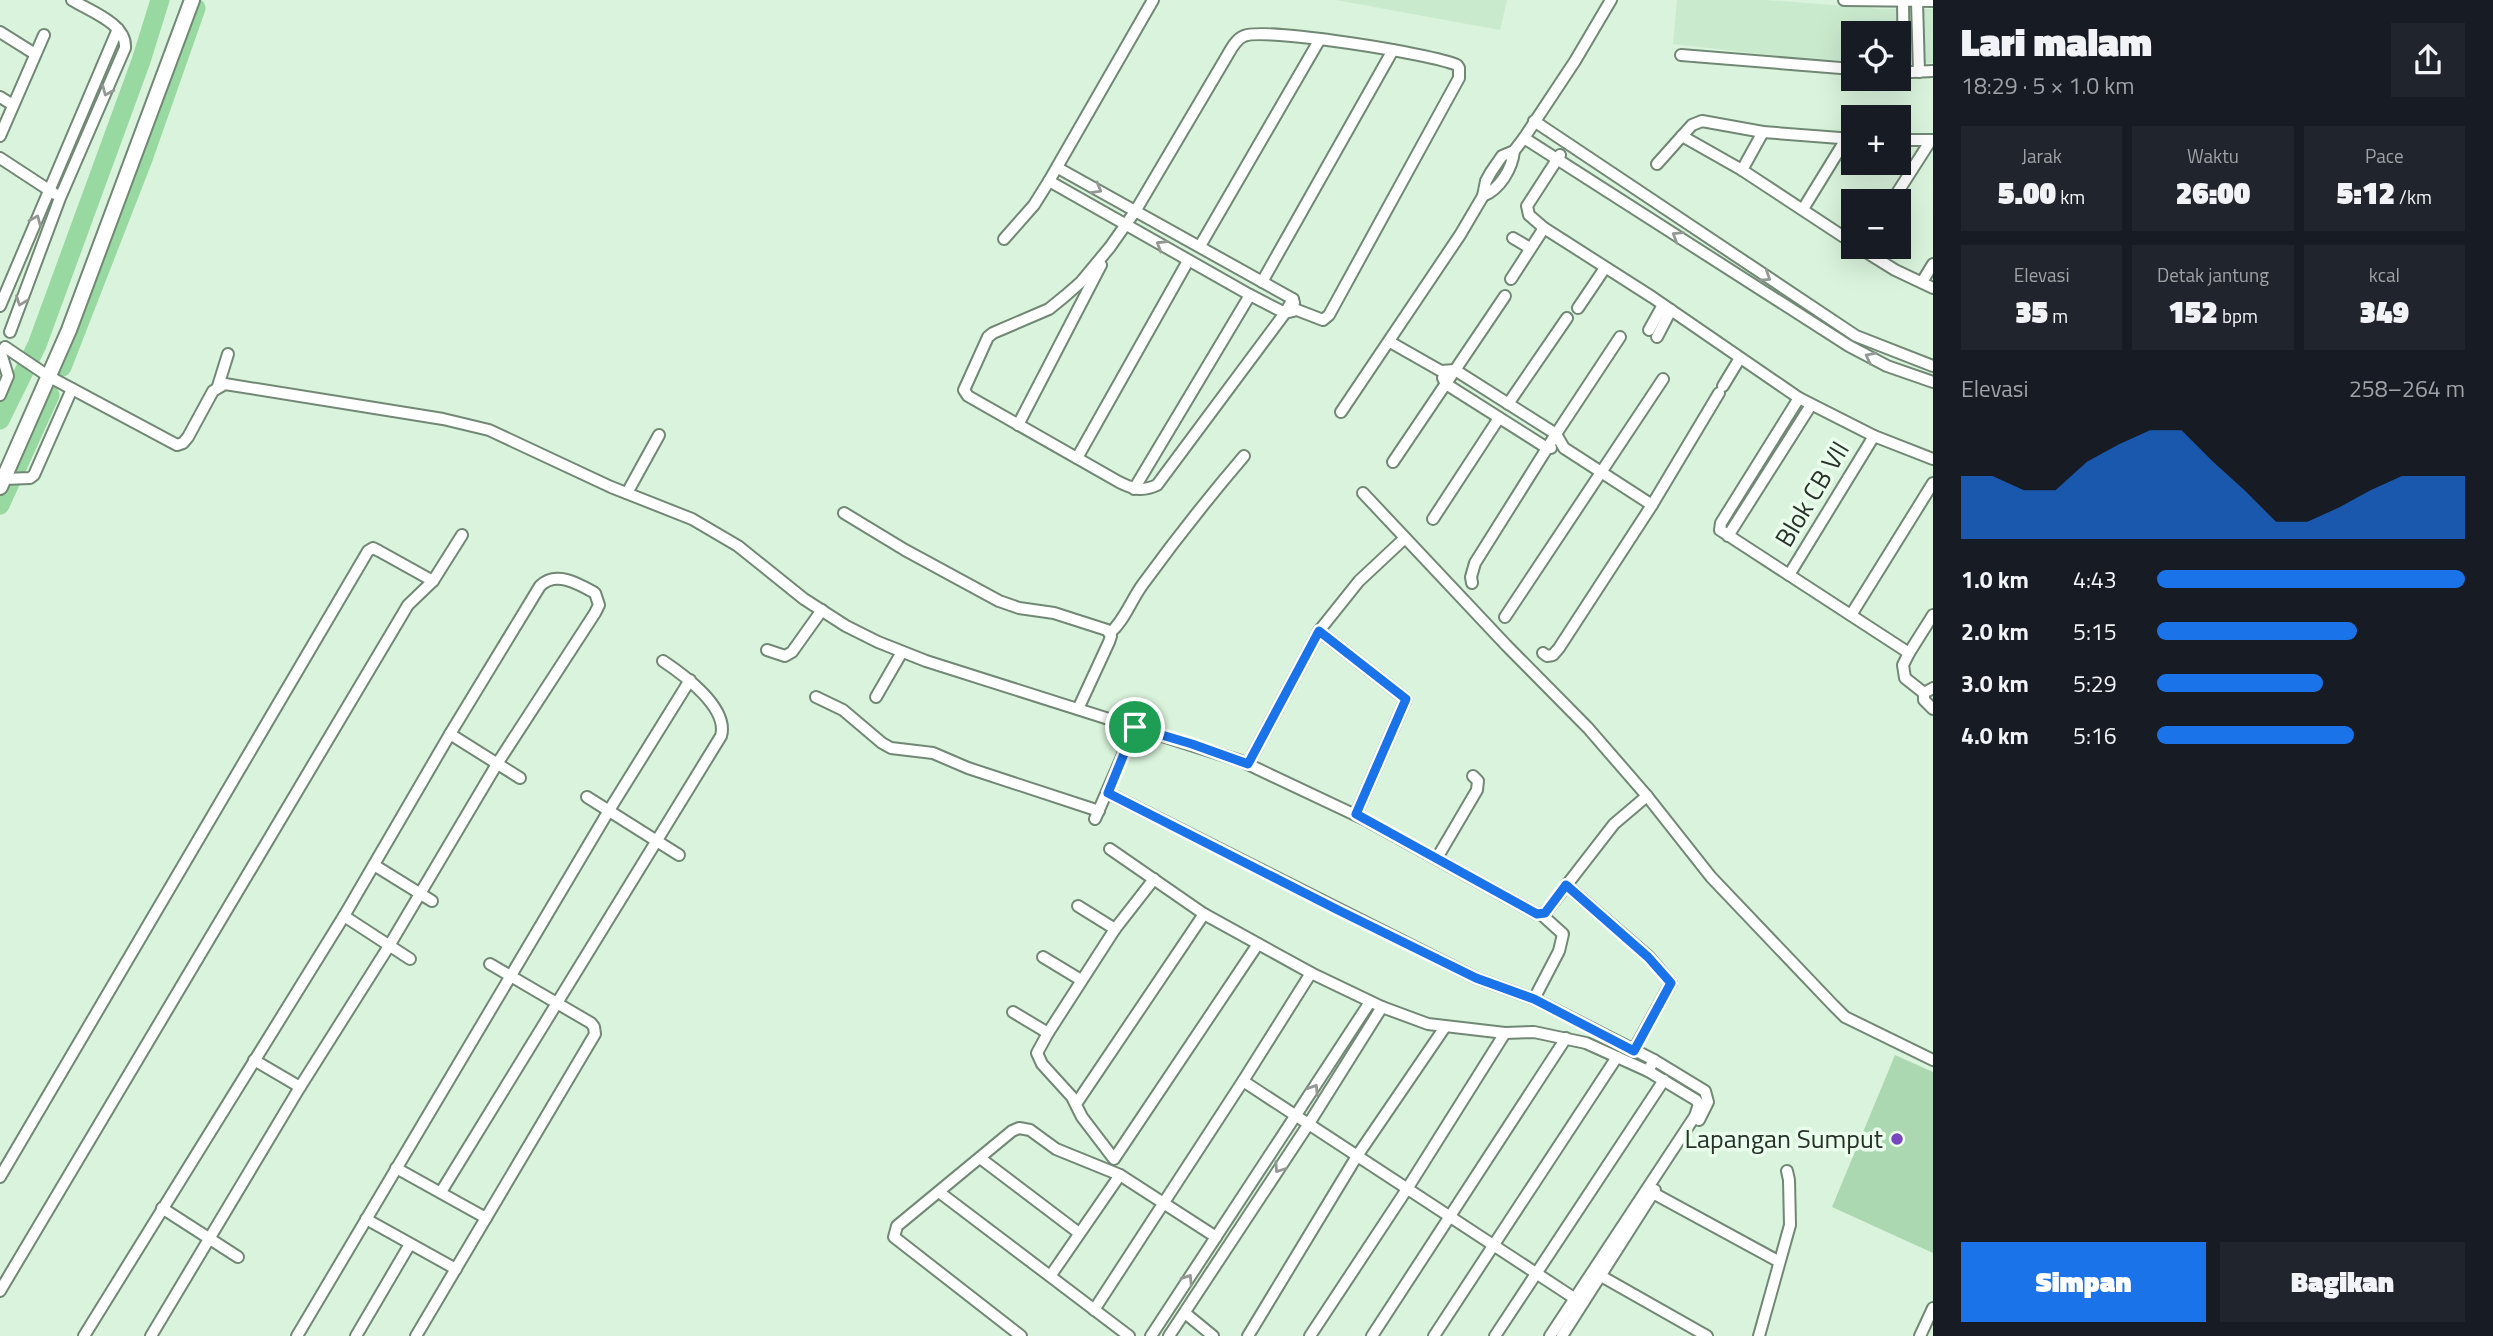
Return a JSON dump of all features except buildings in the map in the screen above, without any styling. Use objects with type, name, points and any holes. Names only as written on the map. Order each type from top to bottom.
[{"type":"street","points":[[9,332],[60,198],[125,48],[125,38],[118,29],[72,0]]},
{"type":"street","points":[[72,389],[39,466],[30,478],[7,481],[44,374],[69,330],[192,0]]},
{"type":"street","points":[[1004,239],[1034,205],[1058,168],[1153,0]]},
{"type":"street","points":[[1341,412],[1390,342],[1483,196],[1495,190],[1513,162],[1514,151],[1575,61],[1611,0]]},
{"type":"street","points":[[1844,0],[1933,1]]},
{"type":"street","points":[[1902,21],[1903,2]]},
{"type":"street","points":[[1917,2],[1919,72]]},
{"type":"street","points":[[0,306],[118,29]]},
{"type":"street","points":[[0,32],[34,54]]},
{"type":"street","points":[[1049,181],[1126,225],[1188,261],[1250,295],[1291,307],[1320,321],[1329,315],[1459,78],[1460,68],[1451,62],[1320,39],[1258,34],[1239,39],[1136,210],[1126,225],[1110,247],[1081,282],[1049,309],[993,332],[985,342],[964,384],[965,393],[1077,458],[1134,489],[1142,490],[1157,485],[1291,307]]},
{"type":"street","points":[[0,136],[44,35]]},
{"type":"street","points":[[1200,246],[1320,39]]},
{"type":"street","points":[[1262,282],[1393,50]]},
{"type":"street","points":[[1681,55],[1841,67]]},
{"type":"street","points":[[1911,72],[1933,71]]},
{"type":"street","points":[[0,97],[13,105]]},
{"type":"street","points":[[1534,121],[1856,336],[1933,366]]},
{"type":"street","points":[[1657,164],[1692,125],[1702,121],[1763,132],[1841,138]]},
{"type":"street","points":[[1742,170],[1763,132]]},
{"type":"street","points":[[1682,136],[1742,170],[1841,234]]},
{"type":"street","points":[[1524,138],[1849,346],[1887,366],[1933,382]]},
{"type":"street","points":[[1911,140],[1932,140]]},
{"type":"street","points":[[1900,189],[1932,140]]},
{"type":"street","points":[[1567,144],[1527,206],[1529,215],[1544,228],[1667,307],[1799,398],[1874,436],[1933,459]]},
{"type":"street","points":[[1803,209],[1841,151]]},
{"type":"street","points":[[0,158],[60,198]]},
{"type":"street","points":[[1058,168],[1262,282],[1291,307]]},
{"type":"street","points":[[1511,279],[1544,228]]},
{"type":"street","points":[[1513,238],[1530,248]]},
{"type":"street","points":[[1018,425],[1110,247]]},
{"type":"street","points":[[1878,259],[1933,288]]},
{"type":"street","points":[[1077,458],[1188,261]]},
{"type":"street","points":[[1922,282],[1933,264]]},
{"type":"street","points":[[1224,281],[1233,265]]},
{"type":"street","points":[[1578,308],[1605,268]]},
{"type":"street","points":[[1134,489],[1250,295]]},
{"type":"street","points":[[1393,463],[1505,296]]},
{"type":"street","points":[[1653,333],[1667,307]]},
{"type":"street","points":[[1508,404],[1566,317]]},
{"type":"street","points":[[0,324],[9,332],[10,340],[2,348]]},
{"type":"street","points":[[1849,346],[1856,336]]},
{"type":"street","points":[[1472,583],[1475,563],[1620,337]]},
{"type":"street","points":[[1390,342],[1441,371],[1455,370],[1556,434],[1564,448],[1652,505]]},
{"type":"street","points":[[2,348],[44,374],[177,445],[188,437],[218,386],[228,354]]},
{"type":"street","points":[[0,395],[8,376],[2,348]]},
{"type":"street","points":[[1543,653],[1547,656],[1559,648],[1652,505],[1740,358]]},
{"type":"street","points":[[1441,371],[1446,384],[1547,449],[1564,448]]},
{"type":"street","points":[[1505,617],[1662,379]]},
{"type":"street","points":[[218,386],[232,384],[489,430],[627,494],[692,519],[738,546],[804,599],[846,626],[902,652],[1192,744],[1248,764],[1356,814],[1542,915],[1563,934],[1559,951],[1534,999]]},
{"type":"street","points":[[1799,398],[1721,523],[1720,530],[1909,653]]},
{"type":"street","points":[[1728,536],[1811,405]]},
{"type":"street","points":[[1433,519],[1499,418]]},
{"type":"street","points":[[627,494],[659,435]]},
{"type":"street","name":"Blok CB VII","points":[[1789,575],[1874,436]]},
{"type":"street","points":[[1078,709],[1109,642],[1110,633],[1190,520],[1244,456]]},
{"type":"street","points":[[1851,615],[1933,483]]},
{"type":"street","points":[[1363,493],[1588,727],[1647,796],[1710,877],[1845,1017],[1933,1060]]},
{"type":"street","points":[[844,513],[917,557],[999,601],[1019,608],[1054,613],[1110,633]]},
{"type":"street","points":[[0,1291],[408,606],[433,581],[462,535]]},
{"type":"street","points":[[1248,764],[1319,631],[1359,581],[1405,538]]},
{"type":"street","points":[[0,1177],[368,551],[373,548],[433,581]]},
{"type":"street","points":[[84,1336],[344,916],[450,734],[545,581],[557,577],[596,593],[599,605],[595,613],[497,764],[151,1336]]},
{"type":"street","points":[[767,650],[780,655],[792,652],[822,610]]},
{"type":"street","points":[[1933,615],[1903,665],[1905,678],[1928,690],[1924,700],[1933,709]]},
{"type":"street","points":[[1319,631],[1406,699],[1356,814]]},
{"type":"street","points":[[876,697],[902,652]]},
{"type":"street","points":[[441,1192],[722,731],[721,721],[698,687],[663,662]]},
{"type":"street","points":[[297,1336],[608,811],[690,680]]},
{"type":"street","points":[[816,697],[843,710],[891,748],[933,753],[1097,815],[1135,727]]},
{"type":"street","points":[[450,734],[520,778]]},
{"type":"street","points":[[1437,858],[1477,790],[1478,781],[1473,776]]},
{"type":"street","points":[[1108,793],[1476,978],[1534,999],[1654,1060],[1705,1091],[1709,1099],[1706,1108],[1562,1336]]},
{"type":"street","points":[[1542,915],[1614,824],[1647,796]]},
{"type":"street","points":[[587,797],[679,855]]},
{"type":"street","points":[[1110,849],[1204,914],[1370,1002],[1418,1021],[1445,1027],[1505,1033],[1534,1032],[1586,1043],[1648,1071],[1696,1100],[1699,1104],[1697,1110],[1550,1336]]},
{"type":"street","points":[[374,865],[432,901]]},
{"type":"street","points":[[1154,879],[1115,929],[1081,980],[1039,1048],[1039,1060],[1076,1104],[1119,1175],[1216,1237]]},
{"type":"street","points":[[1566,885],[1648,957],[1671,983],[1634,1051]]},
{"type":"street","points":[[1077,906],[1115,929]]},
{"type":"street","points":[[1076,1104],[1204,914]]},
{"type":"street","points":[[344,916],[410,959]]},
{"type":"street","points":[[1111,1164],[1258,944]]},
{"type":"street","points":[[1043,957],[1081,980]]},
{"type":"street","points":[[416,1336],[595,1034],[591,1023],[490,964]]},
{"type":"street","points":[[1094,1310],[1311,973]]},
{"type":"street","points":[[1151,1336],[1370,1002]]},
{"type":"street","points":[[1168,1336],[1308,1125],[1382,1007]]},
{"type":"street","points":[[1013,1012],[1048,1033]]},
{"type":"street","points":[[1248,1336],[1357,1156],[1445,1027]]},
{"type":"street","points":[[1310,1336],[1505,1033]]},
{"type":"street","points":[[1372,1336],[1566,1038]]},
{"type":"street","points":[[1434,1336],[1617,1057]]},
{"type":"street","points":[[254,1060],[300,1087]]},
{"type":"street","points":[[1648,1071],[1654,1060]]},
{"type":"street","points":[[1495,1336],[1664,1080]]},
{"type":"street","points":[[1243,1082],[1574,1298]]},
{"type":"street","points":[[1021,1336],[896,1241],[894,1232],[1012,1131],[1024,1127],[1056,1149],[1111,1164]]},
{"type":"street","points":[[980,1158],[1079,1233]]},
{"type":"street","points":[[396,1168],[486,1218]]},
{"type":"street","points":[[1759,1336],[1791,1214],[1787,1171]]},
{"type":"street","points":[[1051,1275],[1119,1175]]},
{"type":"street","points":[[939,1192],[1129,1336]]},
{"type":"street","points":[[1653,1193],[1778,1261]]},
{"type":"street","points":[[1238,1203],[1250,1211]]},
{"type":"street","points":[[162,1208],[238,1257]]},
{"type":"street","points":[[366,1219],[456,1269]]},
{"type":"street","points":[[356,1336],[410,1244]]},
{"type":"street","points":[[1601,1276],[1707,1336]]},
{"type":"street","points":[[1920,1336],[1933,1308]]},
{"type":"street","points":[[1185,1313],[1213,1336]]},
{"type":"shaded area","points":[[1336,0],[1507,0],[1500,30]]},
{"type":"shaded area","points":[[1677,0],[1767,0],[1882,9],[1933,9],[1933,63],[1911,65],[1911,21],[1841,21],[1841,60],[1673,44]]},
{"type":"shaded area","name":"Lapangan Sumput","points":[[1895,1055],[1933,1072],[1933,1253],[1832,1207]]},
{"type":"waterway","points":[[0,420],[37,345],[141,61],[160,0]]},
{"type":"waterway","points":[[62,367],[143,159],[196,8]]},
{"type":"waterway","points":[[0,505],[50,395]]},
{"type":"place","name":"Lapangan Sumput","points":[[1897,1139]]},
{"type":"route","points":[[1319,631],[1406,699],[1356,814],[1537,914],[1545,913],[1566,885],[1648,957],[1670,980],[1670,986],[1634,1051],[1534,999],[1476,978],[1108,793],[1135,727],[1248,764],[1319,631]]}]
